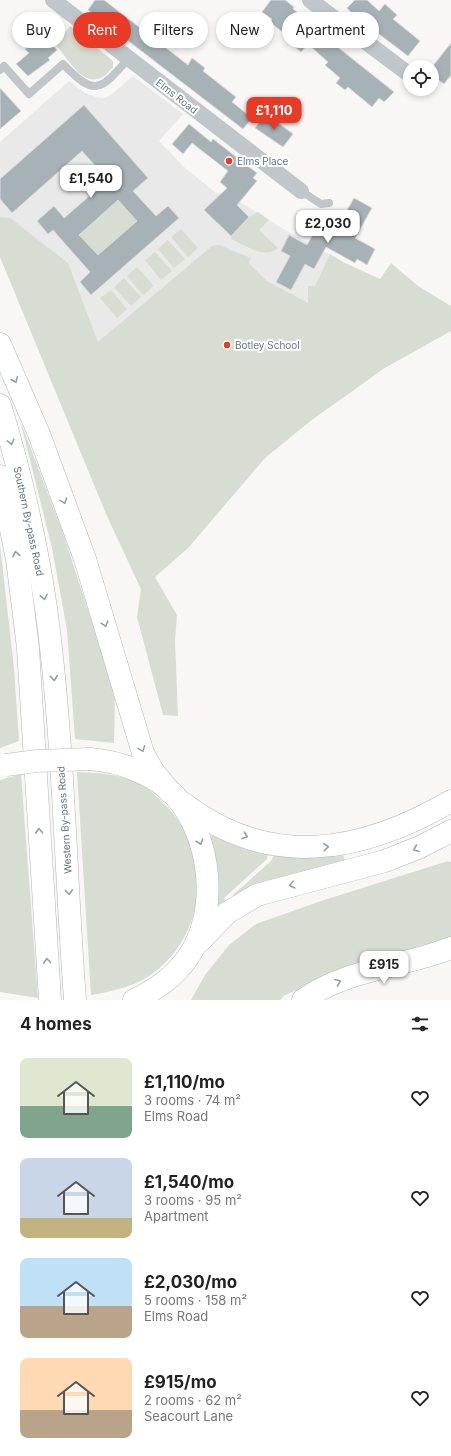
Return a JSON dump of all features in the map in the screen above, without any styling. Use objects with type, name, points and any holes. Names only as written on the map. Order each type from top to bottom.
[{"type":"main road","points":[[0,344],[39,434],[85,559],[141,749],[153,771],[184,808],[196,831],[206,870],[206,906],[200,931],[189,956],[162,1000]]},
{"type":"main road","name":"Southern By-pass Road","points":[[0,405],[30,520],[40,569],[50,639]]},
{"type":"main road","name":"Southern By-pass Road","points":[[0,476],[17,559],[28,648],[50,1000]]},
{"type":"main road","name":"Western By-pass Road","points":[[50,639],[57,711],[75,1000]]},
{"type":"main road","points":[[3,766],[37,761],[90,759],[107,761],[124,766],[152,779],[212,821],[244,836],[273,844],[312,848],[343,844],[377,836],[415,821],[451,801]]},
{"type":"main road","points":[[134,1000],[146,995],[167,981],[215,924],[227,913],[248,900],[276,889],[385,861],[447,837]]},
{"type":"main road","points":[[303,1000],[328,986],[351,977],[451,948]]},
{"type":"street","name":"Elms Road","points":[[53,0],[301,191]]},
{"type":"street","points":[[310,0],[403,70]]},
{"type":"lane","points":[[0,70],[4,66],[30,94],[63,64],[85,84],[91,86],[104,83],[129,58]]},
{"type":"lane","points":[[301,191],[321,204],[329,203]]},
{"type":"shaded area","points":[[70,26],[73,28],[73,48],[97,48],[113,61],[113,67],[104,76],[96,79],[89,79],[82,75],[58,48],[65,48],[65,33]]},
{"type":"shaded area","name":"Botley School","points":[[133,76],[183,114],[159,141],[184,167],[216,193],[226,193],[285,230],[451,321],[309,422],[265,458],[188,548],[141,589],[107,516],[0,257],[0,142],[69,81],[85,93],[96,97],[105,98]]},
{"type":"shaded area","points":[[118,200],[137,221],[98,255],[79,235]]},
{"type":"shaded area","points":[[258,212],[269,220],[259,230],[278,248],[273,251],[261,252],[231,239],[231,236],[249,217]]},
{"type":"shaded area","name":"Botley School","points":[[0,217],[10,218],[68,263],[98,342],[212,246],[219,245],[251,258],[249,263],[267,281],[308,303],[308,286],[315,286],[330,254],[343,262],[380,279],[391,263],[418,286],[451,306],[451,331],[383,369],[309,422],[265,458],[188,548],[155,577],[177,615],[175,641],[178,716],[163,715],[137,617],[141,589],[107,516],[0,257]]},
{"type":"shaded area","points":[[181,229],[198,248],[188,257],[171,237]]},
{"type":"shaded area","points":[[168,240],[185,259],[174,268],[158,249]]},
{"type":"shaded area","points":[[155,252],[172,271],[161,280],[145,260]]},
{"type":"shaded area","points":[[137,267],[154,286],[143,295],[127,276]]},
{"type":"shaded area","points":[[124,278],[141,297],[131,306],[114,287]]},
{"type":"shaded area","points":[[111,290],[127,309],[117,318],[100,298]]},
{"type":"shaded area","points":[[20,420],[63,533],[115,693],[114,743],[75,739],[67,630],[52,548]]},
{"type":"shaded area","points":[[0,545],[14,668],[19,741],[0,748]]},
{"type":"shaded area","points":[[77,772],[113,775],[130,780],[147,788],[163,803],[179,821],[190,842],[196,865],[198,888],[194,911],[186,933],[174,954],[156,971],[141,981],[117,990],[91,995]]},
{"type":"shaded area","points":[[21,774],[38,998],[0,992],[0,780]]},
{"type":"shaded area","points":[[213,833],[268,852],[267,859],[224,898],[229,904],[219,907],[217,866],[211,844],[211,836]]},
{"type":"shaded area","points":[[275,853],[299,857],[343,855],[347,866],[236,900],[233,895],[271,861]]},
{"type":"shaded area","points":[[448,861],[451,862],[451,938],[338,974],[285,995],[280,1000],[191,1000],[205,975],[229,945],[256,924],[321,901]]},
{"type":"building","points":[[95,0],[104,0],[120,12],[91,12],[88,10]]},
{"type":"building","points":[[271,0],[285,0],[294,7],[293,9],[297,12],[282,12],[282,32],[274,25],[274,12],[262,12]]},
{"type":"building","points":[[355,0],[367,0],[379,11],[385,4],[397,15],[393,19],[420,41],[408,56],[379,34],[379,12],[351,12],[347,8]]},
{"type":"building","points":[[131,21],[139,27],[139,48],[166,48],[188,65],[192,58],[205,68],[203,71],[236,97],[232,102],[252,118],[243,129],[131,43]]},
{"type":"building","points":[[451,43],[451,75],[444,84],[439,80],[439,60],[438,60]]},
{"type":"building","points":[[55,48],[57,50],[48,58],[50,60],[28,76],[16,64],[29,53],[25,49]]},
{"type":"building","points":[[296,48],[304,48],[301,52]]},
{"type":"building","points":[[312,48],[339,48],[394,92],[384,102],[379,98],[372,107],[348,87],[345,90],[336,83],[340,78],[325,65],[328,62]]},
{"type":"building","points":[[0,88],[21,111],[0,129]]},
{"type":"building","points":[[84,105],[148,178],[133,191],[156,216],[168,206],[179,218],[91,295],[80,282],[90,272],[53,230],[48,234],[37,221],[54,206],[64,218],[108,180],[82,151],[12,213],[0,199],[0,179]],"holes":[[[118,200],[137,221],[98,255],[79,235]]]},
{"type":"building","points":[[266,114],[293,134],[283,147],[255,128]]},
{"type":"building","points":[[189,124],[211,142],[213,139],[257,173],[253,178],[257,181],[237,205],[249,217],[231,236],[204,210],[227,188],[220,182],[228,171],[192,143],[183,154],[172,144]]},
{"type":"building","points":[[354,198],[372,208],[355,238],[375,249],[367,265],[357,259],[355,263],[326,247],[314,269],[305,264],[291,290],[276,282],[290,256],[281,251],[289,235],[307,245],[321,220],[337,228]]},
{"type":"place","name":"Elms Place","points":[[229,161]]},
{"type":"place","name":"Botley School","points":[[227,345]]}]
